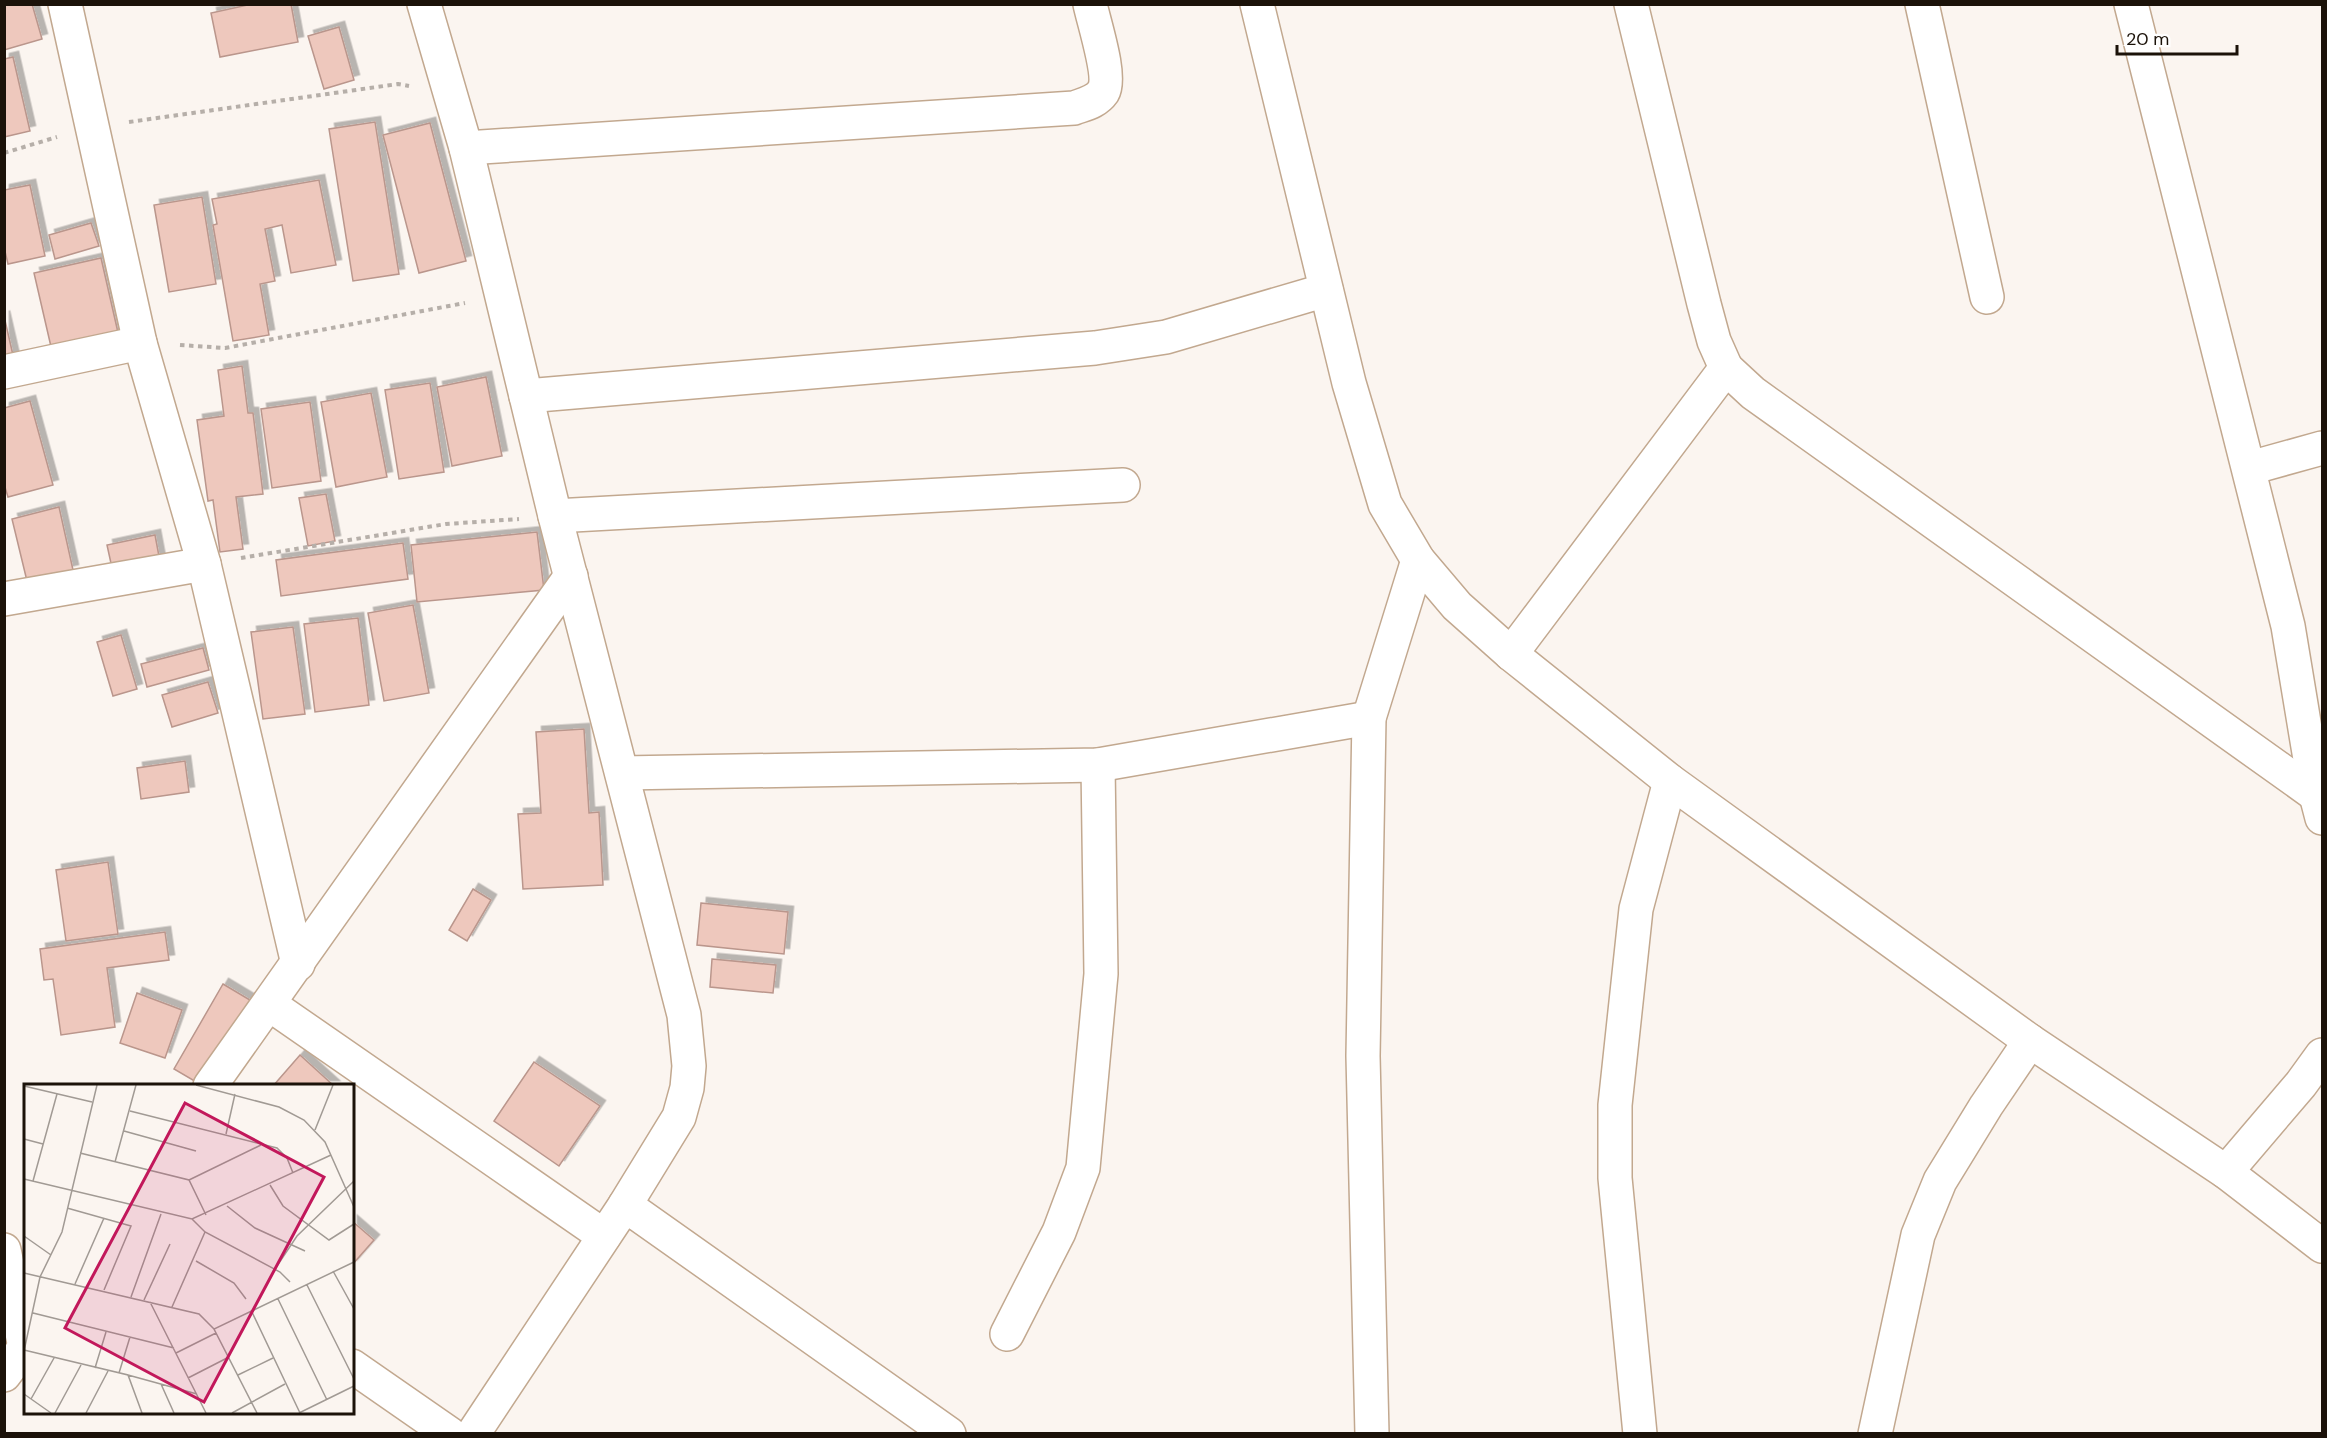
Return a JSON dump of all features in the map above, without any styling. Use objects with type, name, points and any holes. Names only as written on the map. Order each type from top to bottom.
[{"type":"street","points":[[65,4],[140,344],[204,564],[298,964]]},
{"type":"street","points":[[424,4],[466,148],[555,516],[684,1015],[689,1066],[687,1088],[679,1117],[625,1205],[473,1434]]},
{"type":"street","points":[[466,148],[1074,108],[1094,101],[1104,91],[1106,76],[1090,4]]},
{"type":"street","points":[[1257,4],[1348,383],[1385,504],[1418,560],[1457,606],[1510,654],[1670,781],[2030,1041],[2226,1172],[2322,1246]]},
{"type":"street","points":[[1631,4],[1714,341],[1726,368],[1753,393],[2319,807]]},
{"type":"street","points":[[1922,4],[1987,297]]},
{"type":"street","points":[[2131,4],[2250,468],[2288,626],[2319,807]]},
{"type":"street","points":[[526,396],[1095,348],[1166,337],[1326,290]]},
{"type":"street","points":[[4,372],[140,344]]},
{"type":"street","points":[[1510,654],[1726,368]]},
{"type":"street","points":[[2250,468],[2322,448]]},
{"type":"street","points":[[555,516],[1123,485]]},
{"type":"street","points":[[1372,1434],[1363,1056],[1369,718],[1418,560]]},
{"type":"street","points":[[4,599],[204,564]]},
{"type":"street","points":[[211,1084],[572,576]]},
{"type":"street","points":[[622,772],[1098,765],[1369,718]]},
{"type":"street","points":[[1007,1334],[1059,1232],[1083,1168],[1101,974],[1098,765]]},
{"type":"street","points":[[1640,1434],[1616,1178],[1615,1105],[1636,909],[1670,781]]},
{"type":"street","points":[[269,1004],[604,1236]]},
{"type":"street","points":[[1875,1434],[1918,1235],[1940,1180],[2030,1041]]},
{"type":"street","points":[[2226,1172],[2322,1056]]},
{"type":"street","points":[[625,1205],[936,1430]]},
{"type":"street","points":[[4,1251],[24,1341]]},
{"type":"street","points":[[4,1376],[24,1347]]},
{"type":"street","points":[[354,1366],[450,1434]]},
{"type":"path","points":[[4,153],[92,127],[398,84],[448,92]]},
{"type":"path","points":[[140,344],[225,348],[441,306],[501,298]]},
{"type":"path","points":[[204,564],[446,524],[555,516]]},
{"type":"building","points":[[4,4],[32,4],[42,39],[4,50]]},
{"type":"building","points":[[252,4],[291,4],[298,42],[220,57],[211,13]]},
{"type":"building","points":[[339,27],[354,80],[324,89],[308,36]]},
{"type":"building","points":[[13,57],[30,131],[4,137],[4,59]]},
{"type":"building","points":[[375,122],[399,274],[353,281],[329,129]]},
{"type":"building","points":[[430,123],[466,261],[419,273],[383,135]]},
{"type":"building","points":[[319,180],[336,265],[291,273],[282,225],[265,229],[275,281],[260,284],[269,335],[233,341],[213,225],[217,224],[212,199]]},
{"type":"building","points":[[30,185],[45,256],[8,264],[4,247],[4,190]]},
{"type":"building","points":[[202,197],[216,284],[169,292],[154,205]]},
{"type":"building","points":[[91,223],[99,246],[55,259],[49,235]]},
{"type":"building","points":[[101,258],[119,337],[52,351],[34,273]]},
{"type":"building","points":[[4,316],[15,364],[4,366]]},
{"type":"building","points":[[242,366],[248,413],[253,413],[263,494],[236,497],[243,549],[220,552],[213,500],[208,501],[197,420],[224,416],[218,370]]},
{"type":"building","points":[[486,377],[502,456],[452,466],[437,387]]},
{"type":"building","points":[[430,383],[444,472],[399,479],[385,390]]},
{"type":"building","points":[[371,393],[387,477],[336,487],[321,402]]},
{"type":"building","points":[[30,401],[53,485],[8,497],[4,484],[4,408]]},
{"type":"building","points":[[310,402],[321,481],[272,488],[261,409]]},
{"type":"building","points":[[326,494],[335,541],[308,546],[299,498]]},
{"type":"building","points":[[59,507],[73,570],[27,581],[12,519]]},
{"type":"building","points":[[537,532],[544,590],[417,602],[411,545]]},
{"type":"building","points":[[155,535],[161,567],[114,577],[107,545]]},
{"type":"building","points":[[403,543],[408,579],[281,596],[276,560]]},
{"type":"building","points":[[413,605],[429,693],[384,701],[368,613]]},
{"type":"building","points":[[358,618],[369,705],[315,712],[304,624]]},
{"type":"building","points":[[293,627],[305,714],[263,719],[251,632]]},
{"type":"building","points":[[121,635],[137,689],[113,696],[97,642]]},
{"type":"building","points":[[203,648],[209,670],[147,687],[141,664]]},
{"type":"building","points":[[208,682],[218,713],[172,727],[162,695]]},
{"type":"building","points":[[584,729],[589,813],[599,812],[603,885],[523,889],[518,814],[541,813],[536,732]]},
{"type":"building","points":[[185,761],[189,792],[141,799],[137,768]]},
{"type":"building","points":[[108,862],[118,934],[66,941],[56,870]]},
{"type":"building","points":[[473,889],[491,900],[467,941],[449,930]]},
{"type":"building","points":[[701,903],[788,912],[784,954],[697,945]]},
{"type":"building","points":[[165,932],[169,960],[107,968],[115,1027],[61,1035],[53,979],[44,980],[40,949]]},
{"type":"building","points":[[712,959],[776,965],[773,993],[710,987]]},
{"type":"building","points":[[223,984],[255,1003],[204,1084],[200,1084],[174,1069]]},
{"type":"building","points":[[137,993],[182,1010],[165,1058],[120,1043]]},
{"type":"building","points":[[300,1055],[332,1084],[275,1084]]},
{"type":"building","points":[[534,1062],[600,1106],[559,1166],[494,1121]]},
{"type":"building","points":[[354,1223],[374,1240],[354,1263]]}]
